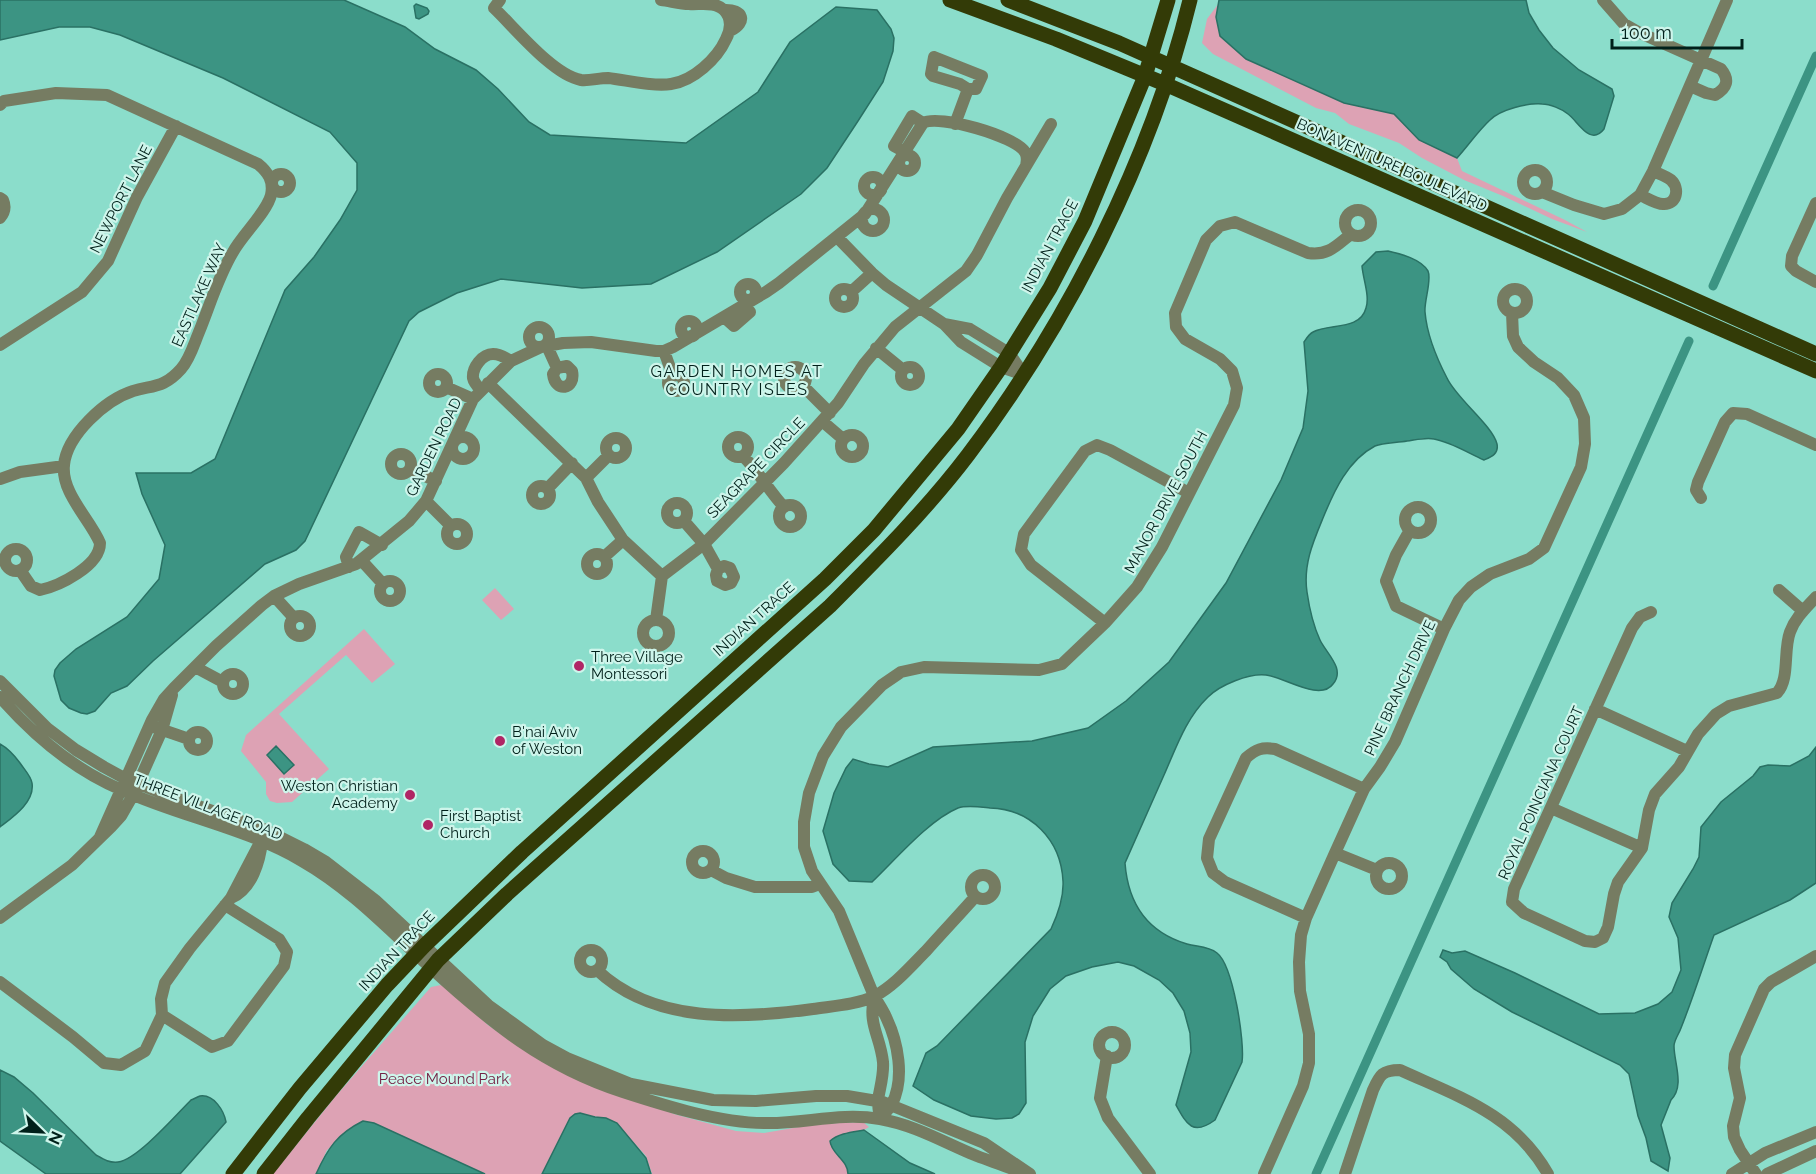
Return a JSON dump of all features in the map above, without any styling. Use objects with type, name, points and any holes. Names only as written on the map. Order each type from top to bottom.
[{"type":"main road","name":"BONAVENTURE BOULEVARD","points":[[950,0],[1039,32],[1165,84],[1816,371]]},
{"type":"main road","name":"BONAVENTURE BOULEVARD","points":[[1008,0],[1152,57],[1816,354]]},
{"type":"main road","name":"INDIAN TRACE","points":[[233,1174],[300,1088],[387,985],[420,950],[522,852],[833,571],[874,530],[958,429],[1001,367],[1050,288],[1085,221],[1145,76],[1168,0]]},
{"type":"main road","points":[[264,1174],[435,964],[507,894],[830,606],[921,512],[968,456],[1024,375],[1066,307],[1126,187],[1183,32],[1190,0]]},
{"type":"street","points":[[493,3],[557,70],[581,80],[605,78],[671,84],[686,79],[712,60],[724,46],[730,31],[729,19],[724,10],[718,7],[662,0]]},
{"type":"street","points":[[1603,0],[1624,24],[1721,69],[1726,75],[1727,83],[1722,92],[1715,95],[1690,86]]},
{"type":"street","points":[[1542,192],[1604,214],[1622,209],[1640,195],[1653,171],[1727,0]]},
{"type":"street","points":[[955,124],[968,89]]},
{"type":"street","name":"EASTLAKE WAY","points":[[0,105],[4,101],[56,93],[107,95],[258,164],[272,182],[269,202],[233,251],[191,352],[182,368],[160,385],[132,392],[112,401],[92,417],[75,437],[64,466]]},
{"type":"street","points":[[673,376],[664,351],[779,283],[865,214],[923,123],[933,120],[955,124],[982,130],[1014,143],[1026,154],[1028,160],[1024,170]]},
{"type":"street","name":"SEAGRAPE CIRCLE","points":[[662,576],[704,544],[826,417],[876,348],[895,327],[972,263],[1051,124]]},
{"type":"street","name":"NEWPORT LANE","points":[[0,345],[82,292],[108,261],[137,196],[176,126]]},
{"type":"street","points":[[1640,195],[1662,205],[1674,199],[1677,193],[1676,186],[1670,179],[1653,171]]},
{"type":"street","points":[[0,198],[5,206],[0,218]]},
{"type":"street","points":[[1816,203],[1792,256],[1791,266],[1804,277],[1816,282]]},
{"type":"street","name":"MANOR DRIVE SOUTH","points":[[880,1119],[892,1105],[898,1084],[899,1070],[895,1043],[886,1017],[874,996],[839,911],[812,871],[804,847],[804,822],[809,793],[823,756],[841,728],[882,685],[901,672],[924,667],[1040,670],[1062,664],[1105,623],[1137,587],[1162,547],[1234,405],[1237,388],[1232,371],[1220,359],[1185,339],[1176,327],[1175,313],[1206,240],[1220,226],[1235,222],[1308,253],[1321,255],[1351,234]]},
{"type":"street","points":[[837,237],[872,273],[894,291],[944,324],[961,342],[1001,367],[1024,375]]},
{"type":"street","points":[[850,292],[872,273]]},
{"type":"street","name":"PINE BRANCH DRIVE","points":[[1264,1174],[1303,1086],[1309,1063],[1309,1034],[1300,991],[1301,935],[1306,918],[1335,852],[1364,789],[1395,742],[1444,629],[1460,600],[1471,587],[1490,574],[1529,559],[1544,548],[1581,467],[1585,444],[1584,418],[1574,395],[1558,378],[1534,362],[1518,347],[1513,336],[1512,313]]},
{"type":"street","points":[[944,324],[970,329],[1009,353],[1024,375]]},
{"type":"street","name":"GARDEN ROAD","points":[[0,918],[72,865],[100,837],[130,787],[174,688],[216,646],[274,596],[299,584],[362,561],[409,521],[426,501],[453,442],[481,391],[511,362],[544,346],[591,342],[664,351]]},
{"type":"street","points":[[544,346],[556,368]]},
{"type":"street","points":[[876,348],[903,370]]},
{"type":"street","points":[[511,362],[493,354],[482,358],[473,375],[475,383],[481,391],[572,463],[586,478],[598,502],[623,540],[662,576],[656,620]]},
{"type":"street","points":[[803,386],[843,439]]},
{"type":"street","points":[[446,387],[481,391]]},
{"type":"street","points":[[1701,498],[1697,494],[1697,486],[1725,422],[1733,413],[1747,414],[1816,445]]},
{"type":"street","points":[[1105,623],[1031,565],[1021,550],[1024,534],[1085,451],[1097,445],[1189,493]]},
{"type":"street","points":[[586,478],[609,455]]},
{"type":"street","points":[[743,456],[784,507]]},
{"type":"street","points":[[548,488],[572,463]]},
{"type":"street","points":[[0,479],[20,472],[64,466],[65,479],[73,498],[100,543],[98,553],[87,566],[57,585],[40,590],[31,586],[20,570]]},
{"type":"street","points":[[410,469],[436,481]]},
{"type":"street","points":[[426,501],[451,526]]},
{"type":"street","points":[[684,521],[704,544],[718,569]]},
{"type":"street","points":[[1410,530],[1396,555],[1386,581],[1396,606],[1444,629]]},
{"type":"street","points":[[349,567],[346,557],[359,532],[382,544]]},
{"type":"street","points":[[604,558],[623,540]]},
{"type":"street","points":[[362,561],[383,584]]},
{"type":"street","points":[[1779,590],[1803,611]]},
{"type":"street","points":[[274,596],[294,618]]},
{"type":"street","points":[[1551,808],[1642,848],[1649,810],[1655,794],[1679,767],[1698,734],[1716,714],[1729,706],[1777,693],[1782,687],[1790,632],[1803,611],[1816,597]]},
{"type":"street","name":"ROYAL POINCIANA COURT","points":[[1642,848],[1618,882],[1608,927],[1603,938],[1595,942],[1585,941],[1524,913],[1512,902],[1514,890],[1632,628],[1640,616],[1651,612]]},
{"type":"street","points":[[195,667],[223,682]]},
{"type":"street","name":"THREE VILLAGE ROAD","points":[[0,681],[47,729],[130,787]]},
{"type":"street","name":"THREE VILLAGE ROAD","points":[[0,697],[40,738],[70,760],[130,787],[264,835],[342,888],[420,950],[489,1019],[559,1066],[593,1082],[627,1094],[734,1121],[785,1123],[843,1116],[880,1119],[915,1129],[978,1156],[1029,1174]]},
{"type":"street","points":[[1595,709],[1687,751]]},
{"type":"street","points":[[156,727],[189,739]]},
{"type":"street","points":[[1306,918],[1225,882],[1213,873],[1207,858],[1209,839],[1246,758],[1254,750],[1275,749],[1364,789]]},
{"type":"street","points":[[0,982],[104,1063],[122,1065],[145,1052],[162,1015],[161,999],[165,983],[190,948],[228,902],[241,893],[252,877],[261,855],[264,835]]},
{"type":"street","points":[[1335,852],[1377,870]]},
{"type":"street","points":[[711,870],[726,878],[755,887],[812,887],[820,884]]},
{"type":"street","points":[[597,970],[619,989],[647,1001],[681,1011],[721,1015],[784,1013],[848,1004],[874,996],[895,982],[975,897]]},
{"type":"street","points":[[162,1015],[212,1047],[228,1041],[284,966],[287,952],[279,939],[228,902]]},
{"type":"street","points":[[1756,1174],[1740,1150],[1733,1131],[1740,1098],[1734,1068],[1735,1055],[1764,989],[1771,982],[1816,956]]},
{"type":"street","name":"THREE VILLAGE ROAD","points":[[435,964],[543,1045],[567,1058],[631,1084],[713,1100],[756,1101],[809,1096],[847,1096],[878,1101],[984,1143],[1029,1174]]},
{"type":"street","name":"MANOR DRIVE SOUTH","points":[[874,996],[871,1008],[872,1023],[883,1063],[878,1101],[880,1119]]},
{"type":"street","points":[[1107,1056],[1100,1098],[1108,1118],[1150,1174]]},
{"type":"street","points":[[1345,1174],[1373,1090],[1379,1077],[1387,1070],[1400,1070],[1493,1115],[1527,1144],[1548,1174]]},
{"type":"street","points":[[734,1100],[734,1121]]},
{"type":"street","points":[[1732,1174],[1765,1153],[1810,1134],[1814,1155],[1767,1174]]},
{"type":"green space","points":[[1219,3],[1216,17],[1344,103],[1394,114],[1419,140],[1457,158],[1462,171],[1587,232],[1464,180],[1399,143],[1349,124],[1335,113],[1316,108],[1213,54],[1202,43],[1207,19]]},
{"type":"green space","points":[[495,588],[514,609],[501,620],[482,600]]},
{"type":"green space","points":[[364,629],[395,664],[372,683],[346,655],[279,714],[329,769],[292,802],[270,801],[266,794],[266,782],[241,751],[246,735]]},
{"type":"green space","name":"Peace Mound Park","points":[[441,985],[451,991],[488,1025],[527,1052],[674,1114],[736,1131],[764,1133],[816,1124],[863,1122],[869,1127],[833,1138],[830,1141],[848,1174],[652,1174],[646,1156],[617,1124],[606,1118],[576,1114],[572,1116],[542,1174],[485,1174],[374,1123],[363,1121],[327,1150],[316,1174],[273,1174],[335,1097],[431,987]]},
{"type":"shaded area","points":[[0,0],[344,0],[405,27],[435,49],[476,70],[498,89],[529,122],[550,135],[686,143],[758,92],[790,42],[836,7],[877,10],[891,29],[894,38],[893,51],[883,82],[827,168],[801,194],[717,252],[651,284],[582,288],[501,279],[457,293],[419,312],[409,321],[305,541],[296,550],[265,564],[127,686],[111,693],[95,711],[87,714],[69,708],[61,700],[54,676],[55,670],[76,649],[127,617],[159,579],[165,545],[142,494],[136,473],[191,473],[215,459],[285,290],[314,257],[340,220],[357,190],[357,163],[330,132],[223,78],[120,35],[90,27],[59,27],[0,40]]},
{"type":"shaded area","points":[[1219,0],[1526,0],[1529,13],[1553,48],[1579,70],[1612,89],[1614,96],[1604,129],[1599,134],[1589,134],[1584,131],[1568,114],[1556,107],[1542,104],[1522,106],[1508,110],[1490,120],[1457,158],[1419,140],[1394,114],[1344,103],[1246,59],[1220,36],[1216,17]]},
{"type":"shaded area","points":[[416,4],[427,8],[428,14],[419,19],[416,18],[414,6]]},
{"type":"shaded area","points":[[1388,251],[1416,260],[1428,271],[1425,312],[1433,346],[1452,386],[1489,429],[1497,444],[1497,450],[1494,455],[1484,460],[1447,443],[1424,438],[1375,446],[1357,459],[1343,477],[1327,508],[1312,545],[1306,572],[1307,592],[1314,623],[1320,640],[1336,667],[1337,673],[1333,684],[1327,689],[1311,690],[1274,677],[1259,675],[1227,684],[1208,697],[1200,705],[1182,734],[1125,863],[1130,891],[1135,903],[1151,924],[1173,939],[1214,951],[1223,960],[1228,972],[1240,1022],[1242,1062],[1215,1120],[1196,1128],[1187,1123],[1176,1105],[1191,1052],[1190,1033],[1184,1011],[1173,993],[1159,980],[1134,966],[1118,962],[1092,967],[1066,976],[1050,989],[1033,1016],[1025,1042],[1026,1103],[1019,1114],[1012,1118],[996,1119],[971,1116],[934,1100],[913,1086],[926,1053],[937,1046],[1051,929],[1063,894],[1061,866],[1050,840],[1031,821],[1005,810],[965,807],[958,808],[936,821],[872,882],[849,881],[833,864],[823,831],[834,793],[846,768],[853,759],[888,767],[933,747],[1032,741],[1088,728],[1126,701],[1169,662],[1226,583],[1281,480],[1303,428],[1308,391],[1304,342],[1313,332],[1351,323],[1363,315],[1367,298],[1362,266],[1376,252]]},
{"type":"shaded area","points":[[0,744],[11,752],[27,773],[32,783],[32,790],[27,803],[0,827]]},
{"type":"shaded area","points":[[276,746],[294,765],[284,774],[267,755]]},
{"type":"shaded area","points":[[1816,747],[1816,883],[1790,900],[1714,935],[1674,1044],[1678,1074],[1677,1088],[1661,1125],[1670,1158],[1668,1171],[1651,1161],[1629,1074],[1620,1065],[1512,1012],[1474,989],[1440,957],[1443,950],[1452,953],[1465,951],[1599,1014],[1635,1013],[1658,1004],[1672,992],[1681,970],[1678,938],[1669,917],[1672,903],[1699,857],[1701,827],[1721,802],[1753,776],[1760,767],[1790,766],[1809,756]]},
{"type":"shaded area","points":[[0,1070],[14,1077],[33,1093],[96,1155],[109,1161],[118,1162],[135,1154],[191,1100],[200,1096],[214,1100],[221,1108],[226,1122],[180,1174],[46,1174],[0,1141]]},
{"type":"shaded area","points":[[580,1113],[606,1118],[617,1123],[646,1158],[651,1174],[542,1174],[570,1118]]},
{"type":"shaded area","points":[[363,1121],[374,1123],[485,1174],[316,1174],[334,1143],[346,1131]]},
{"type":"shaded area","points":[[864,1130],[910,1163],[935,1174],[848,1174],[830,1141],[842,1135]]},
{"type":"waterway","points":[[1713,286],[1816,56]]},
{"type":"waterway","points":[[1316,1174],[1689,341]]},
{"type":"place","name":"Three Village Montessori","points":[[579,666]]},
{"type":"place","name":"B'nai Aviv of Weston","points":[[500,741]]},
{"type":"place","name":"Weston Christian Academy","points":[[410,795]]},
{"type":"place","name":"First Baptist Church","points":[[428,825]]},
{"type":"district","name":"GARDEN HOMES AT COUNTRY ISLES","points":[[737,380]]}]
